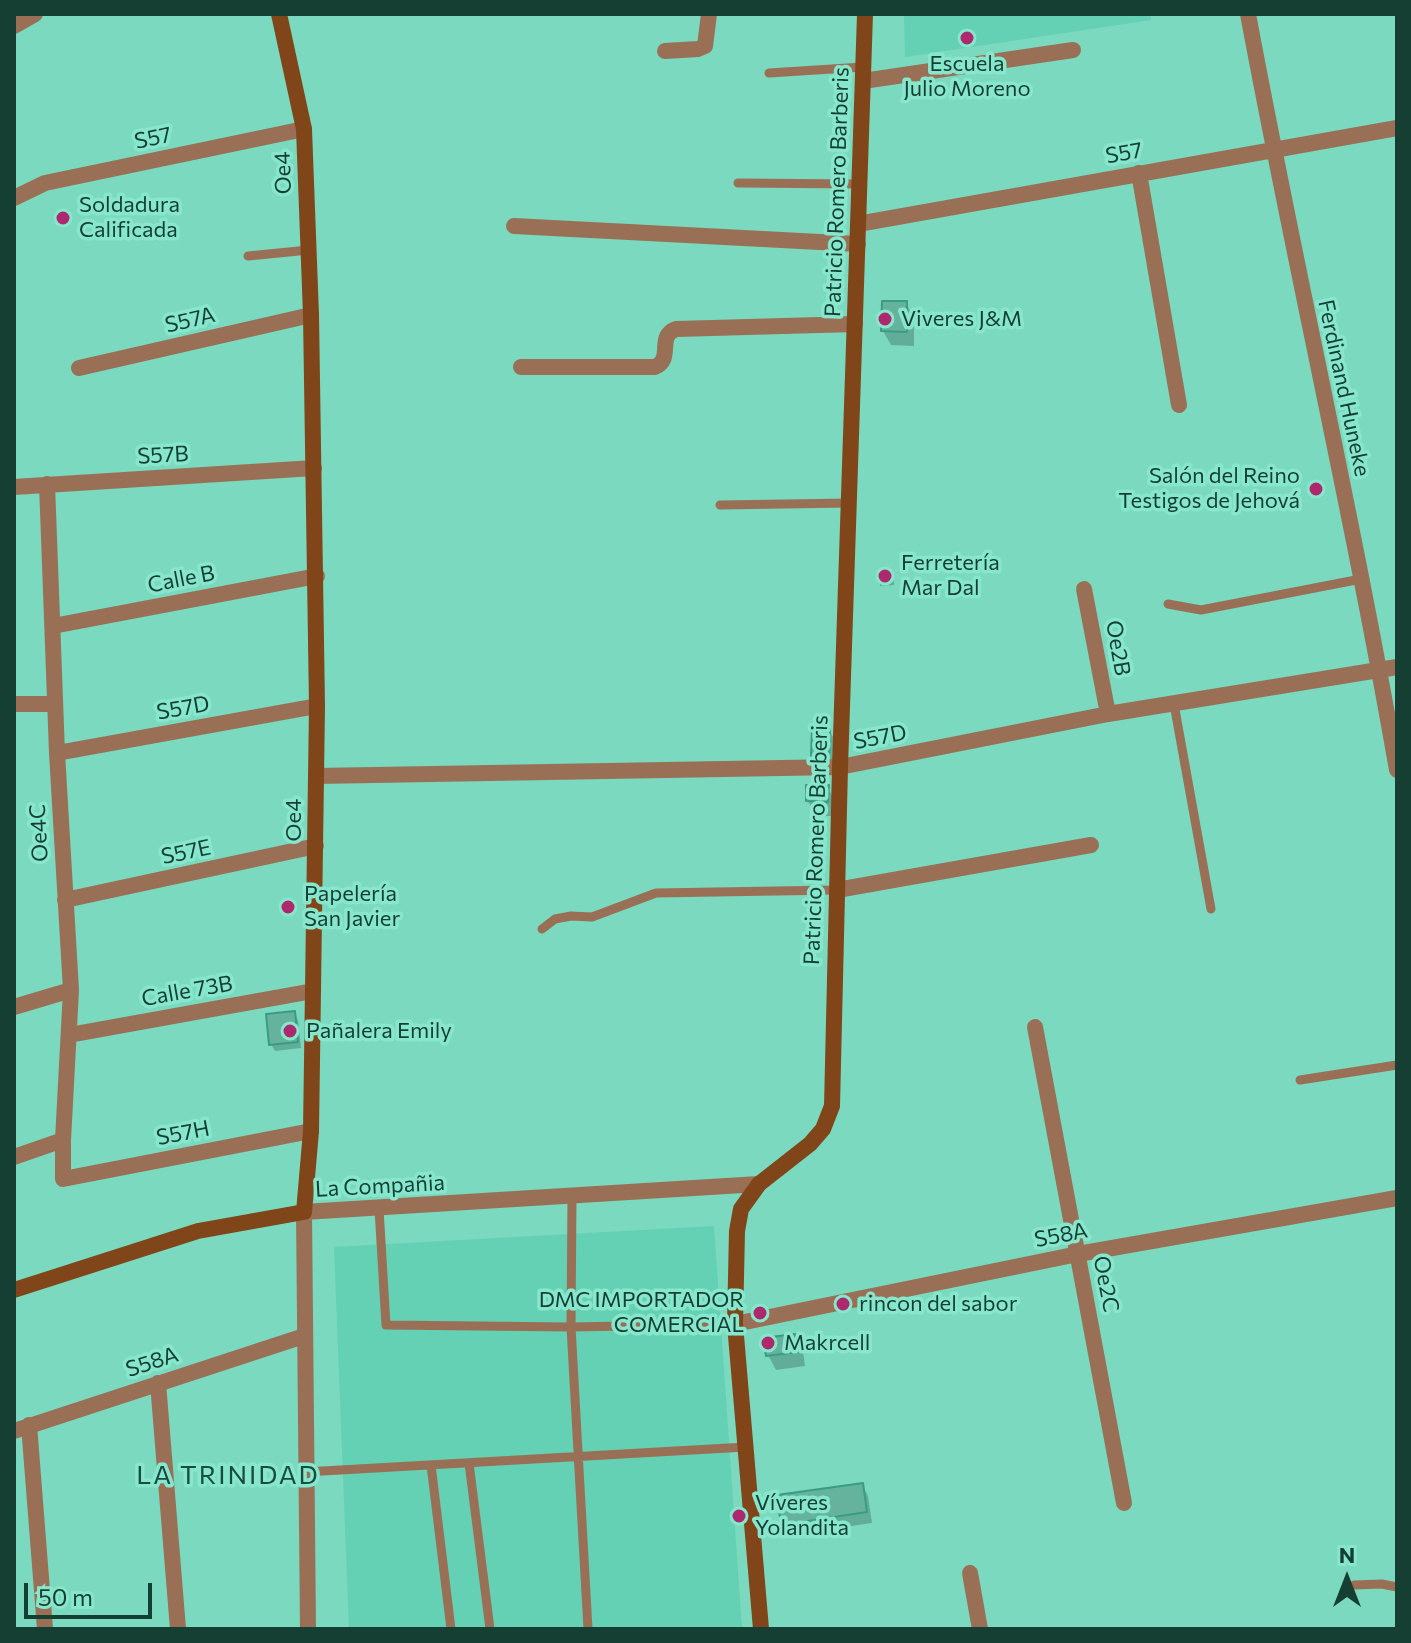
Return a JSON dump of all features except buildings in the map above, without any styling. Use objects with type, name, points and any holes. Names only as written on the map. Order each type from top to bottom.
[{"type":"street","points":[[14,26],[35,14]]},
{"type":"street","name":"Oe4","points":[[279,14],[304,129],[317,576],[311,1131],[304,1212],[308,1629]]},
{"type":"street","points":[[665,51],[705,46],[709,14]]},
{"type":"street","name":"Patricio Romero Barberis","points":[[761,1629],[735,1324],[737,1231],[741,1209],[759,1184],[810,1144],[823,1129],[832,1106],[865,14]]},
{"type":"street","name":"Ferdinand Huneke","points":[[1248,14],[1380,670],[1397,770]]},
{"type":"street","points":[[863,74],[1073,50]]},
{"type":"street","name":"S57","points":[[858,224],[1397,128]]},
{"type":"street","name":"S57","points":[[14,198],[45,183],[304,129]]},
{"type":"street","points":[[1139,173],[1179,405]]},
{"type":"street","points":[[514,226],[858,244]]},
{"type":"street","name":"S57A","points":[[79,368],[311,315]]},
{"type":"street","points":[[521,367],[655,367],[662,364],[665,358],[665,338],[669,331],[676,329],[855,324]]},
{"type":"street","name":"S57B","points":[[14,487],[314,468]]},
{"type":"street","name":"Oe4C","points":[[47,484],[57,753],[71,990],[63,1179]]},
{"type":"street","name":"Calle B","points":[[53,626],[317,576]]},
{"type":"street","name":"Oe2B","points":[[1084,589],[1108,714]]},
{"type":"street","name":"S57D","points":[[316,776],[840,767],[1108,714],[1397,667]]},
{"type":"street","points":[[14,704],[55,704]]},
{"type":"street","name":"S57D","points":[[57,753],[317,706]]},
{"type":"street","points":[[837,890],[1091,845]]},
{"type":"street","name":"S57E","points":[[65,900],[316,846]]},
{"type":"street","points":[[14,1007],[71,990]]},
{"type":"street","name":"Calle 73B","points":[[69,1035],[313,991]]},
{"type":"street","name":"Oe2C","points":[[1035,1027],[1124,1503]]},
{"type":"street","name":"S57H","points":[[63,1179],[311,1131]]},
{"type":"street","points":[[14,1157],[63,1140]]},
{"type":"street","name":"La Compañia","points":[[14,1290],[198,1231],[304,1212],[759,1184]]},
{"type":"street","name":"S58A","points":[[735,1324],[1078,1254],[1397,1198]]},
{"type":"street","name":"S58A","points":[[22,1428],[304,1336]]},
{"type":"street","points":[[158,1383],[178,1629]]},
{"type":"street","points":[[22,1428],[45,1629]]},
{"type":"street","points":[[970,1573],[980,1629]]},
{"type":"lane","points":[[769,73],[863,74]]},
{"type":"lane","points":[[738,183],[860,184]]},
{"type":"lane","points":[[248,256],[309,250]]},
{"type":"lane","points":[[720,505],[849,503]]},
{"type":"lane","points":[[1168,604],[1201,610],[1361,579]]},
{"type":"lane","points":[[1174,704],[1211,909]]},
{"type":"lane","points":[[542,929],[555,919],[592,917],[656,893],[837,890]]},
{"type":"lane","points":[[1300,1080],[1397,1065]]},
{"type":"lane","points":[[572,1196],[571,1327],[588,1629]]},
{"type":"lane","points":[[379,1209],[386,1325],[571,1327],[735,1324]]},
{"type":"lane","points":[[305,1472],[746,1447]]},
{"type":"lane","points":[[469,1463],[490,1629]]},
{"type":"lane","points":[[431,1465],[451,1629]]},
{"type":"lane","points":[[1354,1585],[1397,1587]]},
{"type":"shaded area","name":"Escuela Julio Moreno","points":[[904,14],[1150,14],[1151,20],[905,57]]},
{"type":"shaded area","points":[[714,1226],[742,1629],[349,1629],[334,1247]]},
{"type":"place","name":"Escuela Julio Moreno","points":[[967,38]]},
{"type":"place","name":"Soldadura Calificada","points":[[63,218]]},
{"type":"place","name":"Viveres J&M","points":[[885,319]]},
{"type":"place","name":"Salón del Reino Testigos de Jehová","points":[[1316,489]]},
{"type":"place","name":"Ferretería Mar Dal","points":[[885,576]]},
{"type":"place","name":"Papelería San Javier","points":[[288,907]]},
{"type":"place","name":"Pañalera Emily","points":[[290,1031]]},
{"type":"place","name":"rincon del sabor","points":[[843,1304]]},
{"type":"place","name":"DMC IMPORTADOR COMERCIAL","points":[[760,1313]]},
{"type":"place","name":"Makrcell","points":[[768,1343]]},
{"type":"place","name":"Víveres Yolandita","points":[[739,1516]]},
{"type":"district","name":"LA TRINIDAD","points":[[228,1475]]}]
